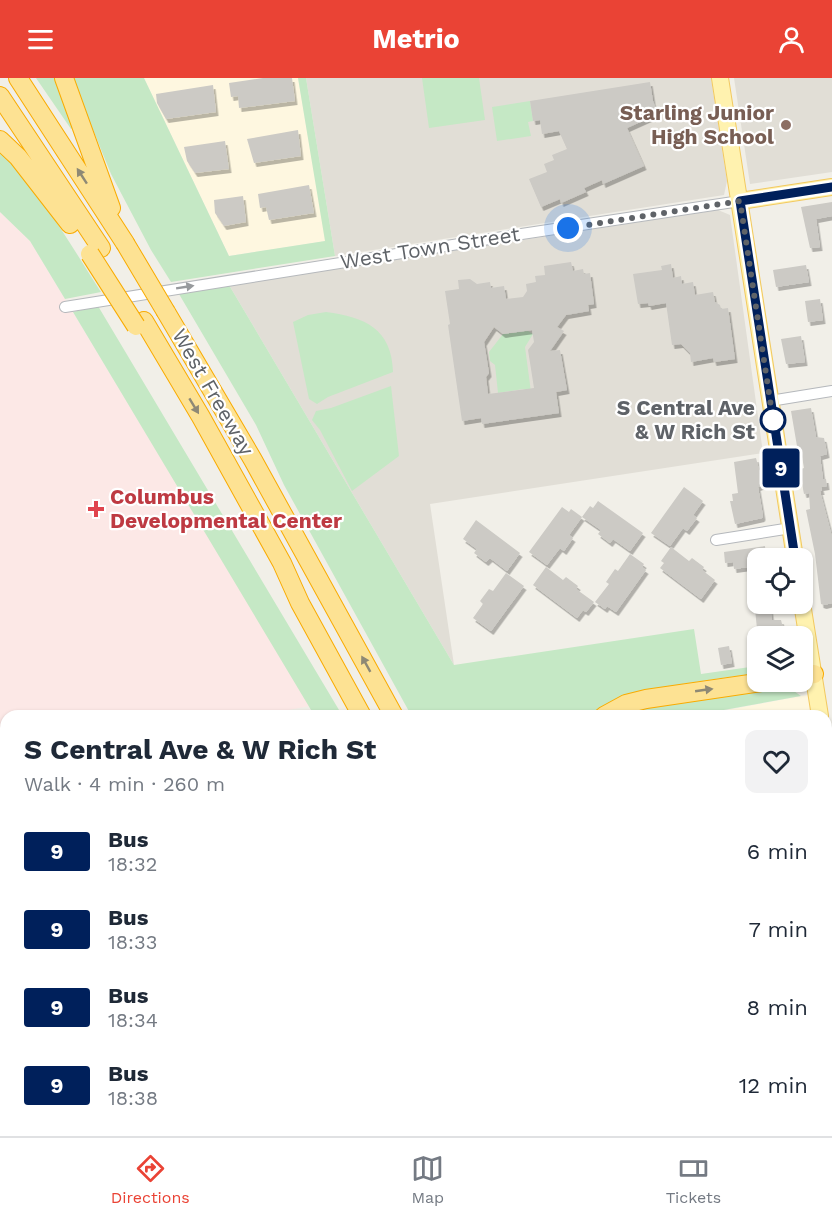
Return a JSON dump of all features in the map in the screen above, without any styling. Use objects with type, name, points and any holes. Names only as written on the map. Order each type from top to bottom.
[{"type":"highway","name":"West Freeway","points":[[18,78],[125,243],[166,312],[232,424],[391,710]]},
{"type":"highway","points":[[64,78],[125,243]]},
{"type":"highway","name":"West Freeway","points":[[0,96],[140,323],[164,356],[282,563],[300,603],[359,710]]},
{"type":"highway","points":[[0,140],[18,157],[95,251]]},
{"type":"highway","points":[[615,710],[626,704],[646,699],[747,684]]},
{"type":"main road","points":[[720,78],[793,548]]},
{"type":"main road","name":"West Town Street","points":[[740,201],[832,187]]},
{"type":"main road","points":[[813,692],[818,710]]},
{"type":"street","name":"West Town Street","points":[[65,307],[410,251],[740,201]]},
{"type":"street","points":[[770,401],[832,391]]},
{"type":"street","points":[[716,540],[790,528]]},
{"type":"shaded area","points":[[144,78],[298,78],[326,241],[229,256]]},
{"type":"shaded area","points":[[306,78],[711,78],[727,181],[724,195],[335,256]]},
{"type":"shaded area","name":"Starling Junior High School","points":[[734,78],[832,78],[832,172],[750,184]]},
{"type":"shaded area","points":[[718,210],[730,215],[763,453],[430,504],[454,665],[229,285]]},
{"type":"shaded area","name":"Columbus Developmental Center","points":[[0,212],[30,241],[310,706],[288,710],[0,710]]},
{"type":"shaded area","points":[[817,694],[819,710],[728,710]]},
{"type":"green space","points":[[36,78],[58,78],[78,124],[71,129]]},
{"type":"green space","points":[[72,78],[144,78],[229,256],[325,241],[298,78],[306,78],[335,256],[171,282],[151,250],[111,174]]},
{"type":"green space","points":[[422,78],[479,78],[485,120],[429,128]]},
{"type":"green space","points":[[530,101],[533,121],[528,122],[531,136],[497,141],[492,107]]},
{"type":"green space","points":[[0,149],[41,200],[101,292],[65,299],[30,241],[0,212]]},
{"type":"green space","points":[[229,285],[454,665],[694,629],[701,674],[747,667],[747,674],[649,691],[628,697],[601,710],[408,710],[284,485],[256,425],[179,294]]},
{"type":"green space","points":[[98,306],[339,710],[311,710],[73,312]]},
{"type":"green space","points":[[326,312],[353,317],[382,335],[388,345],[393,372],[328,397],[317,404],[309,399],[293,322],[308,315]]},
{"type":"green space","points":[[528,331],[533,334],[525,347],[531,392],[523,389],[498,393],[495,365],[490,361],[489,352],[503,334]]},
{"type":"green space","points":[[391,386],[399,456],[352,491],[320,430],[312,420],[316,411],[331,408]]},
{"type":"green space","points":[[749,692],[795,692],[801,696],[724,710],[640,710]]},
{"type":"building","points":[[263,78],[292,78],[295,101],[239,108],[238,96],[231,97],[229,83]]},
{"type":"building","points":[[650,82],[658,114],[627,128],[644,166],[603,184],[602,180],[584,188],[586,192],[561,203],[560,199],[541,207],[529,179],[547,172],[544,164],[554,160],[552,155],[567,149],[559,131],[542,134],[540,120],[533,121],[530,101]]},
{"type":"building","points":[[213,85],[216,112],[166,119],[157,103],[156,94]]},
{"type":"building","points":[[298,130],[301,156],[254,163],[247,139]]},
{"type":"building","points":[[225,141],[229,169],[195,173],[187,161],[184,147]]},
{"type":"building","points":[[309,185],[314,213],[269,220],[266,207],[260,208],[258,194]]},
{"type":"building","points":[[243,196],[246,222],[224,226],[215,213],[214,200]]},
{"type":"building","points":[[832,202],[832,216],[816,219],[820,247],[810,248],[801,207]]},
{"type":"building","points":[[571,262],[573,271],[583,269],[584,274],[590,273],[594,304],[588,305],[589,311],[566,315],[557,327],[564,331],[550,351],[560,350],[567,390],[556,392],[559,413],[482,424],[481,418],[462,421],[445,291],[459,289],[458,280],[470,279],[477,284],[490,282],[491,288],[504,286],[506,299],[523,297],[527,291],[526,284],[536,282],[535,276],[545,275],[544,266]],"holes":[[[494,327],[503,334],[532,330],[534,342],[528,350],[534,388],[488,394],[486,377],[489,373],[484,342]]]},
{"type":"building","points":[[671,264],[673,278],[681,276],[682,284],[693,282],[695,295],[713,292],[715,302],[720,305],[721,309],[728,308],[735,359],[714,362],[713,358],[691,362],[690,353],[681,344],[672,345],[666,303],[649,306],[648,303],[638,304],[633,274],[662,270],[661,266]]},
{"type":"building","points":[[806,265],[809,282],[776,287],[773,270]]},
{"type":"building","points":[[820,299],[823,320],[808,322],[805,301]]},
{"type":"building","points":[[801,336],[805,362],[786,364],[781,339]]},
{"type":"building","points":[[811,408],[816,437],[824,438],[827,454],[820,456],[823,479],[826,479],[827,486],[821,487],[822,491],[820,491],[832,537],[832,603],[824,605],[821,604],[815,554],[806,510],[810,509],[809,493],[804,494],[801,469],[804,468],[801,451],[798,452],[791,411]]},
{"type":"building","points":[[756,458],[763,485],[758,487],[763,516],[735,524],[730,501],[733,501],[732,494],[738,493],[734,462]]},
{"type":"building","points":[[684,487],[703,501],[693,515],[697,518],[687,531],[683,528],[670,546],[651,533]]},
{"type":"building","points":[[598,501],[643,533],[630,551],[613,539],[610,543],[598,534],[601,530],[582,517],[590,506],[593,508]]},
{"type":"building","points":[[562,507],[569,512],[571,509],[582,517],[569,535],[573,538],[564,551],[560,548],[547,565],[529,552]]},
{"type":"building","points":[[476,520],[520,553],[507,571],[490,558],[486,562],[474,553],[477,549],[463,539]]},
{"type":"building","points":[[671,547],[689,561],[692,558],[704,567],[702,570],[715,580],[701,599],[660,568],[664,563],[661,561]]},
{"type":"building","points":[[747,549],[747,567],[734,569],[733,562],[725,563],[724,552]]},
{"type":"building","points":[[630,554],[644,564],[642,567],[646,570],[616,612],[607,606],[605,609],[595,602],[609,584],[606,582],[615,569],[618,571]]},
{"type":"building","points":[[546,567],[563,580],[566,577],[578,586],[576,589],[594,602],[586,612],[583,610],[577,618],[533,585]]},
{"type":"building","points":[[506,573],[524,586],[491,631],[473,618],[483,604],[480,601],[489,589],[493,591]]},
{"type":"building","points":[[756,614],[771,614],[772,620],[781,620],[782,626],[757,626]]},
{"type":"building","points":[[729,646],[732,663],[721,665],[718,648]]},
{"type":"bus line","name":"9","points":[[793,548],[740,201],[832,187]]},
{"type":"place","name":"Starling Junior High School","points":[[786,125]]},
{"type":"place","name":"S Central Ave & W Rich St","points":[[773,420]]},
{"type":"place","name":"Columbus Developmental Center","points":[[96,509]]},
{"type":"route","points":[[568,228],[740,201],[773,420]]}]
